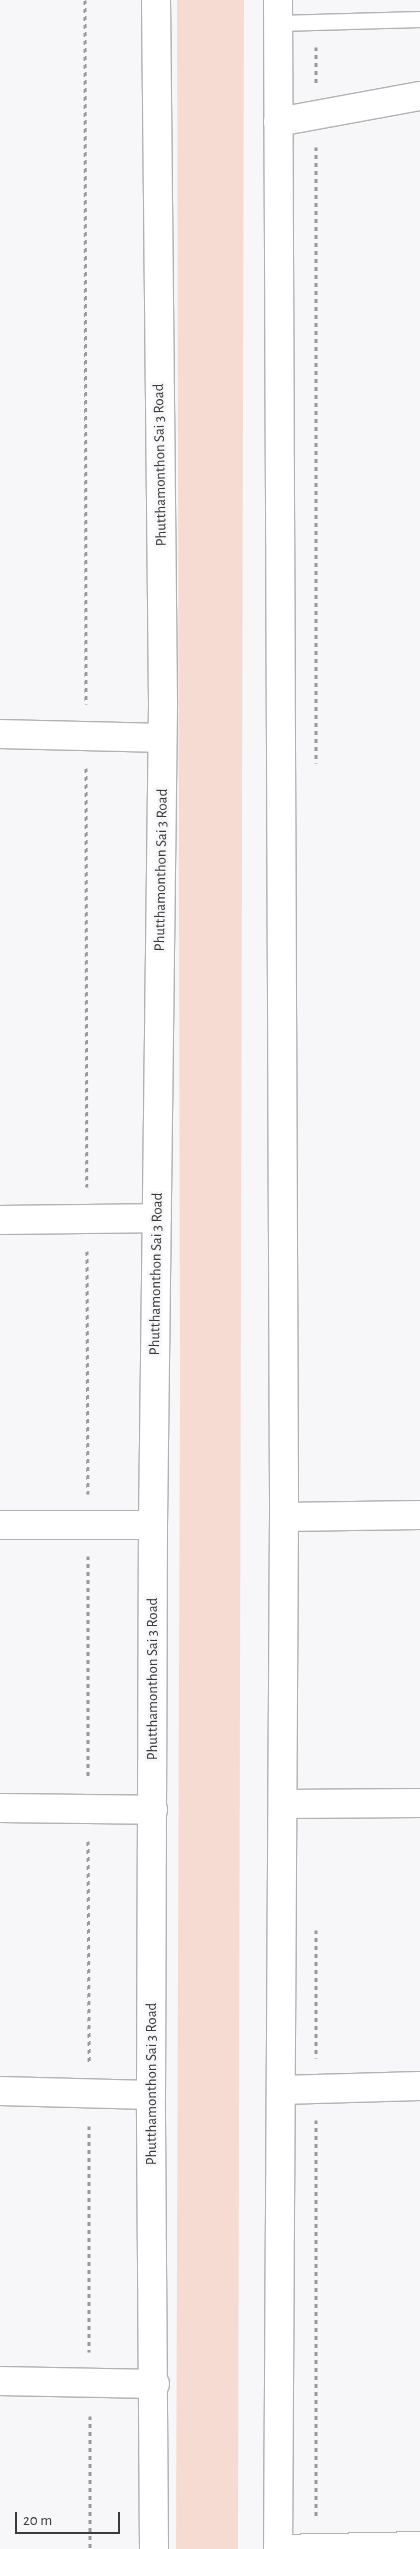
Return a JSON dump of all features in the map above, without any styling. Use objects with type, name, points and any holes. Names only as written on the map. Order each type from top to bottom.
[{"type":"main road","name":"Phutthamonthon Sai 3 Road","points":[[154,2549],[155,2384],[151,2095],[153,1525],[162,738],[156,0]]},
{"type":"main road","points":[[278,11],[284,1516],[278,2549],[420,2546]]},
{"type":"main road","points":[[278,122],[420,96]]},
{"type":"main road","points":[[0,734],[162,738]]},
{"type":"main road","points":[[0,1220],[157,1218]]},
{"type":"main road","points":[[284,1516],[420,1515]]},
{"type":"main road","points":[[0,1525],[153,1525]]},
{"type":"main road","points":[[283,1804],[420,1803]]},
{"type":"main road","points":[[0,1808],[153,1810]]},
{"type":"main road","points":[[281,2090],[420,2086]]},
{"type":"main road","points":[[0,2091],[151,2095]]},
{"type":"main road","points":[[0,2381],[155,2384]]},
{"type":"lane","points":[[278,11],[420,19]]},
{"type":"path","points":[[85,0],[90,2549]]},
{"type":"shaded area","points":[[177,0],[244,0],[238,2549],[176,2549],[180,1384]]}]
